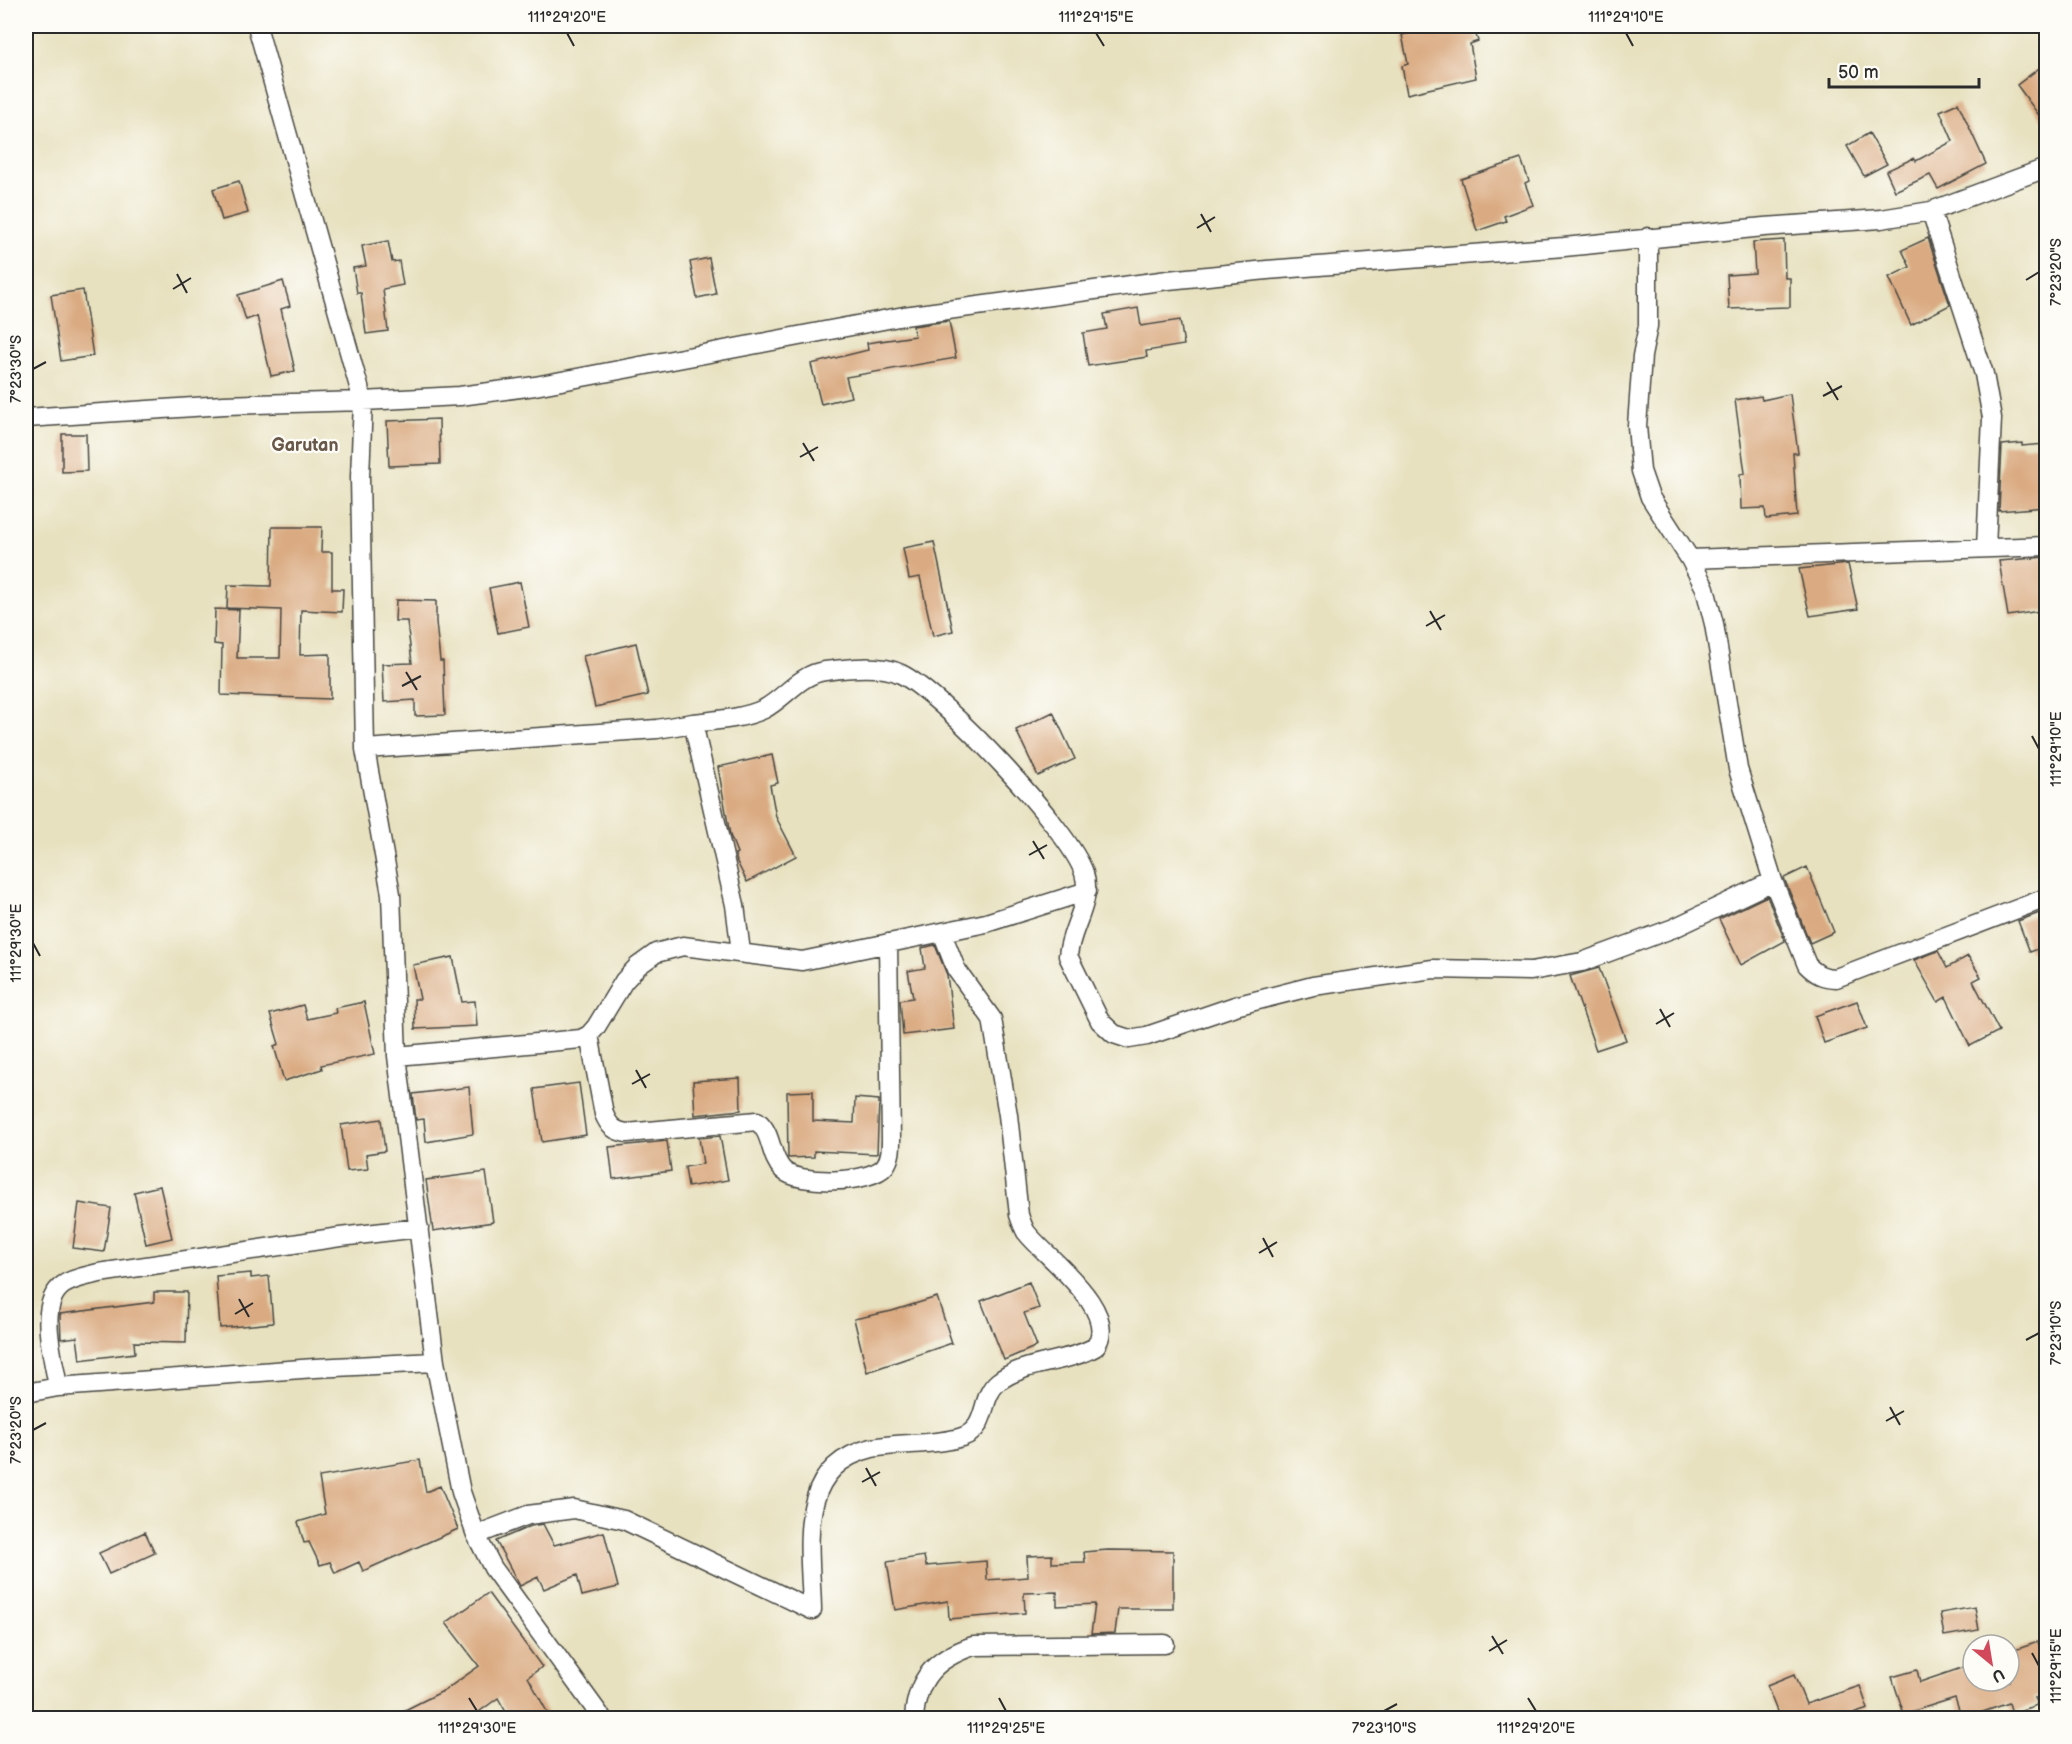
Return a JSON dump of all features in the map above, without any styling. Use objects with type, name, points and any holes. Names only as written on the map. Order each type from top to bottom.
[{"type":"street","points":[[257,26],[363,402],[360,477],[365,749],[391,894],[397,1056],[435,1362],[461,1492],[476,1535],[500,1577],[602,1719]]},
{"type":"street","points":[[26,418],[224,405],[363,402],[460,396],[535,386],[904,316],[1168,280],[1564,247],[1648,237],[1881,219],[1930,211],[2046,168]]},
{"type":"street","points":[[1930,211],[1981,363],[1992,418],[1986,548]]},
{"type":"street","points":[[1648,237],[1648,326],[1639,390],[1639,453],[1650,497],[1690,559],[1705,588],[1714,624],[1738,769],[1773,880],[1808,965],[1815,973],[1825,978],[1848,975],[2046,898]]},
{"type":"street","points":[[1690,559],[2046,546]]},
{"type":"street","points":[[365,749],[657,729],[744,716],[764,709],[807,677],[823,671],[879,668],[901,674],[930,694],[998,760],[1061,831],[1084,873],[1087,891],[1085,905],[1069,945],[1068,956],[1100,1021],[1114,1034],[1129,1039],[1147,1036],[1235,1006],[1313,986],[1433,969],[1531,970],[1582,962],[1674,928],[1773,880]]},
{"type":"street","points":[[693,723],[735,905],[741,952]]},
{"type":"street","points":[[397,1056],[569,1042],[589,1035],[624,981],[638,966],[656,953],[683,946],[802,961],[986,923],[1087,891]]},
{"type":"street","points":[[476,1535],[528,1515],[574,1509],[614,1518],[754,1580],[812,1610],[811,1527],[814,1495],[830,1470],[843,1460],[872,1448],[937,1442],[970,1433],[982,1417],[992,1387],[1001,1379],[1016,1371],[1057,1362],[1095,1347],[1103,1332],[1101,1322],[1076,1281],[1024,1229],[1019,1215],[1008,1115],[992,1019],[956,969],[942,933]]},
{"type":"street","points":[[589,1035],[604,1114],[608,1124],[616,1132],[627,1134],[758,1121],[764,1126],[777,1162],[792,1176],[856,1180],[872,1176],[884,1167],[890,1154],[888,943]]},
{"type":"street","points":[[58,1387],[47,1311],[53,1294],[64,1284],[99,1273],[330,1238],[419,1228]]},
{"type":"street","points":[[26,1393],[58,1387],[315,1368],[435,1362]]},
{"type":"street","points":[[914,1719],[919,1690],[928,1675],[951,1654],[973,1646],[1165,1644]]},
{"type":"building","points":[[1441,26],[1473,26],[1478,41],[1470,44],[1476,78],[1407,94],[1402,66],[1408,64],[1402,35]]},
{"type":"building","points":[[2046,63],[2046,125],[2017,85]]},
{"type":"building","points":[[1958,103],[1986,164],[1938,189],[1930,175],[1895,191],[1886,171],[1914,158],[1916,161],[1953,141],[1940,111]]},
{"type":"building","points":[[1869,133],[1887,164],[1864,176],[1847,146]]},
{"type":"building","points":[[1521,159],[1529,181],[1525,183],[1533,205],[1504,216],[1506,221],[1477,231],[1461,179]]},
{"type":"building","points":[[239,181],[248,213],[222,220],[213,189]]},
{"type":"building","points":[[1928,238],[1950,305],[1911,325],[1889,277],[1910,267],[1902,250]]},
{"type":"building","points":[[1784,240],[1785,278],[1790,278],[1790,307],[1729,309],[1727,275],[1755,273],[1753,242]]},
{"type":"building","points":[[388,241],[392,262],[399,261],[403,285],[383,289],[388,331],[366,334],[361,293],[357,293],[353,268],[366,266],[362,246]]},
{"type":"building","points":[[709,258],[716,294],[697,298],[690,262]]},
{"type":"building","points":[[283,281],[290,306],[281,309],[295,371],[271,376],[257,316],[246,320],[238,295]]},
{"type":"building","points":[[83,290],[93,356],[61,361],[51,295]]},
{"type":"building","points":[[1138,308],[1141,326],[1180,320],[1184,345],[1146,351],[1147,357],[1088,366],[1083,333],[1107,329],[1104,314]]},
{"type":"building","points":[[949,321],[956,358],[846,377],[851,397],[821,404],[811,364],[868,350],[867,343],[915,336],[913,326]]},
{"type":"building","points":[[1790,394],[1798,453],[1793,453],[1797,516],[1766,519],[1765,508],[1741,509],[1740,474],[1745,473],[1735,400],[1761,396],[1762,400]]},
{"type":"building","points":[[439,419],[440,464],[389,466],[387,421]]},
{"type":"building","points":[[62,434],[86,434],[87,471],[62,472]]},
{"type":"building","points":[[2022,443],[2022,446],[2045,444],[2046,507],[1999,511],[2002,445]]},
{"type":"building","points":[[272,527],[322,527],[321,552],[332,552],[332,589],[343,589],[342,612],[301,610],[300,655],[330,654],[330,699],[221,695],[222,645],[214,644],[215,609],[239,610],[237,658],[280,658],[281,610],[227,608],[228,585],[271,586]]},
{"type":"building","points":[[934,542],[953,631],[933,636],[920,577],[909,579],[903,548]]},
{"type":"building","points":[[2046,557],[2046,610],[2008,616],[1999,561]]},
{"type":"building","points":[[1848,564],[1858,609],[1810,616],[1799,569]]},
{"type":"building","points":[[520,582],[529,627],[498,633],[489,588]]},
{"type":"building","points":[[396,600],[436,601],[440,661],[443,661],[445,715],[415,716],[415,700],[384,702],[382,664],[412,663],[407,621],[395,621]]},
{"type":"building","points":[[636,643],[648,695],[595,707],[583,656]]},
{"type":"building","points":[[1053,712],[1075,759],[1038,776],[1016,730]]},
{"type":"building","points":[[772,755],[778,783],[770,785],[776,817],[796,856],[747,882],[737,862],[735,854],[737,853],[730,835],[718,767]]},
{"type":"building","points":[[1807,867],[1834,932],[1810,943],[1784,878]]},
{"type":"building","points":[[1767,896],[1785,941],[1741,965],[1719,919]]},
{"type":"building","points":[[2042,912],[2046,922],[2046,946],[2030,952],[2018,921]]},
{"type":"building","points":[[935,945],[947,975],[954,1029],[903,1035],[900,1000],[913,998],[908,971],[925,968],[922,948]]},
{"type":"building","points":[[1938,951],[1947,968],[1968,956],[1981,977],[1973,981],[1999,1031],[1970,1046],[1946,997],[1938,1002],[1914,960]]},
{"type":"building","points":[[453,957],[462,1002],[475,1001],[477,1026],[415,1029],[414,999],[420,999],[413,965]]},
{"type":"building","points":[[1599,968],[1626,1040],[1596,1050],[1570,976]]},
{"type":"building","points":[[1857,1001],[1867,1028],[1824,1043],[1815,1016]]},
{"type":"building","points":[[364,1002],[375,1054],[321,1065],[322,1069],[284,1081],[274,1046],[279,1044],[270,1014],[303,1005],[307,1019],[336,1013],[335,1008]]},
{"type":"building","points":[[740,1078],[741,1110],[695,1115],[693,1081]]},
{"type":"building","points":[[579,1083],[586,1135],[542,1142],[534,1089]]},
{"type":"building","points":[[469,1087],[473,1134],[426,1142],[424,1119],[416,1120],[413,1094]]},
{"type":"building","points":[[813,1091],[813,1121],[854,1123],[855,1098],[879,1100],[877,1154],[814,1151],[814,1157],[788,1158],[787,1092]]},
{"type":"building","points":[[381,1119],[385,1151],[366,1154],[368,1169],[347,1171],[341,1125]]},
{"type":"building","points":[[720,1136],[728,1180],[688,1187],[685,1167],[703,1164],[699,1138]]},
{"type":"building","points":[[667,1141],[671,1171],[613,1179],[609,1147]]},
{"type":"building","points":[[486,1172],[493,1222],[433,1231],[426,1180]]},
{"type":"building","points":[[160,1186],[172,1238],[146,1244],[134,1192]]},
{"type":"building","points":[[79,1203],[111,1208],[104,1252],[73,1248]]},
{"type":"building","points":[[251,1273],[251,1278],[269,1276],[273,1323],[220,1328],[216,1276]]},
{"type":"building","points":[[1029,1282],[1039,1308],[1024,1313],[1037,1346],[1004,1360],[981,1301]]},
{"type":"building","points":[[154,1292],[187,1292],[186,1343],[134,1342],[135,1353],[80,1360],[77,1337],[61,1339],[60,1314],[154,1302]]},
{"type":"building","points":[[937,1297],[952,1343],[867,1372],[854,1319],[892,1311]]},
{"type":"building","points":[[420,1460],[426,1492],[440,1486],[458,1529],[363,1571],[359,1562],[335,1573],[330,1562],[320,1565],[309,1542],[304,1543],[298,1522],[325,1514],[319,1477]]},
{"type":"building","points":[[543,1524],[554,1545],[604,1532],[618,1587],[582,1596],[577,1575],[544,1589],[538,1577],[520,1586],[496,1541],[531,1526]]},
{"type":"building","points":[[145,1532],[155,1553],[109,1574],[99,1553]]},
{"type":"building","points":[[1173,1551],[1173,1609],[1118,1609],[1115,1633],[1091,1634],[1095,1604],[1057,1606],[1057,1592],[1024,1593],[1025,1613],[949,1619],[948,1601],[895,1610],[887,1562],[924,1556],[926,1566],[986,1561],[987,1580],[1028,1577],[1027,1556],[1052,1555],[1052,1563],[1085,1562],[1084,1552]]},
{"type":"building","points":[[488,1593],[542,1667],[528,1677],[551,1719],[510,1719],[498,1698],[469,1719],[387,1719],[445,1690],[479,1666],[446,1623]]},
{"type":"building","points":[[1975,1607],[1979,1630],[1944,1636],[1940,1613]]},
{"type":"building","points":[[2038,1642],[2046,1662],[2046,1694],[2034,1698],[2037,1705],[2012,1713],[2009,1703],[1962,1719],[1955,1698],[1904,1714],[1892,1677],[1917,1670],[1920,1682],[1961,1668],[1961,1693],[2021,1693],[2021,1648]]},
{"type":"building","points":[[1794,1675],[1806,1704],[1860,1686],[1868,1709],[1838,1719],[1773,1719],[1772,1716],[1778,1714],[1767,1686]]},
{"type":"district","name":"Garutan","points":[[305,445]]}]
